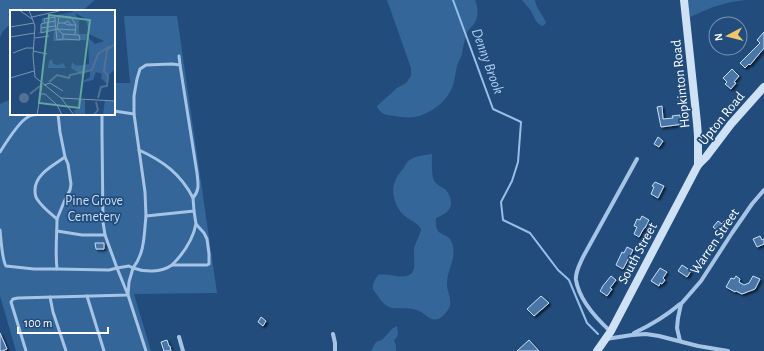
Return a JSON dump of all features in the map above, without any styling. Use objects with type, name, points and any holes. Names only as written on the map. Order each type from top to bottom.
[{"type":"main road","name":"Hopkinton Road","points":[[684,0],[698,123],[698,165]]},
{"type":"main road","name":"Upton Road","points":[[698,165],[706,157],[731,124],[764,87]]},
{"type":"main road","name":"South Street","points":[[597,351],[611,332],[698,165]]},
{"type":"street","points":[[611,332],[598,320],[581,294],[576,279],[577,272],[581,261],[637,159]]},
{"type":"street","name":"Warren Street","points":[[632,335],[667,315],[681,304],[701,281],[752,204],[764,190]]},
{"type":"street","points":[[680,341],[677,328],[681,304]]},
{"type":"street","points":[[334,334],[336,343],[335,351]]},
{"type":"street","points":[[605,340],[646,334],[728,351]]},
{"type":"street","points":[[179,337],[183,351]]},
{"type":"lane","points":[[179,56],[198,186],[197,192],[193,198]]},
{"type":"lane","points":[[128,295],[129,282],[133,268],[138,262],[143,248],[146,216],[145,192],[134,114],[134,96],[140,69],[146,65],[180,65]]},
{"type":"lane","points":[[115,111],[134,114]]},
{"type":"lane","points":[[0,152],[4,144],[23,121],[28,116],[32,115]]},
{"type":"lane","points":[[58,115],[71,184],[70,190],[57,219],[56,261],[58,269]]},
{"type":"lane","points":[[102,115],[105,235],[128,295],[146,351]]},
{"type":"lane","points":[[0,230],[4,264],[6,266],[34,269],[109,270],[129,266],[139,270],[158,270],[167,268],[172,265],[182,254],[195,231],[196,224],[193,198],[188,188],[172,170],[161,161],[139,150]]},
{"type":"lane","points":[[57,219],[36,198],[35,187],[41,175],[65,157]]},
{"type":"lane","points":[[146,216],[194,211]]},
{"type":"lane","points":[[172,265],[209,264],[207,239],[196,224]]},
{"type":"lane","points":[[57,231],[82,235],[105,235]]},
{"type":"lane","points":[[26,351],[11,300],[12,299],[128,295]]},
{"type":"lane","points":[[87,296],[104,351]]},
{"type":"lane","points":[[50,297],[66,351]]},
{"type":"green space","points":[[0,0],[95,0],[83,10],[10,10],[10,26],[4,30],[0,38]]},
{"type":"green space","points":[[387,0],[475,0],[477,6],[477,18],[468,31],[451,90],[441,103],[431,111],[421,116],[402,117],[386,115],[380,111],[377,106],[397,88],[406,83],[411,76],[411,68]]},
{"type":"green space","points":[[522,0],[535,0],[546,23],[543,26],[536,21],[531,11]]},
{"type":"green space","points":[[688,0],[746,0],[713,7],[690,17]]},
{"type":"green space","name":"Pine Grove Cemetery","points":[[124,16],[177,16],[217,293],[134,294],[151,351],[16,351],[0,296],[0,104],[10,99],[10,115],[115,115],[115,83],[130,83]]},
{"type":"green space","points":[[432,154],[434,180],[447,191],[451,200],[449,210],[444,215],[436,218],[436,225],[439,232],[450,239],[453,248],[453,258],[447,282],[450,306],[443,316],[435,320],[429,318],[420,311],[392,308],[387,306],[373,289],[374,282],[378,275],[407,276],[413,272],[415,247],[421,229],[402,214],[393,195],[393,189],[396,179],[408,161],[416,157]]},
{"type":"green space","points":[[397,326],[398,334],[394,340],[396,351],[371,351],[376,342],[382,340],[393,328]]},
{"type":"building","points":[[764,32],[764,48],[750,65],[749,64],[745,68],[740,63],[760,43],[757,40]]},
{"type":"building","points":[[732,69],[739,76],[731,89],[725,84],[727,82],[723,78]]},
{"type":"building","points":[[662,106],[663,119],[673,118],[672,116],[680,115],[680,117],[683,117],[684,124],[661,127],[657,107]]},
{"type":"building","points":[[658,137],[663,141],[659,147],[654,144]]},
{"type":"building","points":[[655,182],[664,186],[658,198],[651,194],[654,187],[652,186]]},
{"type":"building","points":[[642,216],[649,220],[639,237],[634,234],[637,227],[634,226],[637,219],[640,220]]},
{"type":"building","points":[[725,220],[728,223],[720,233],[713,227],[718,221],[722,224]]},
{"type":"building","points":[[760,236],[762,240],[764,239],[764,244],[757,247],[753,239]]},
{"type":"building","points":[[95,243],[104,243],[104,249],[96,249]]},
{"type":"building","points":[[627,247],[633,250],[623,269],[616,265],[622,252],[624,253]]},
{"type":"building","points":[[682,265],[691,271],[687,277],[678,271]]},
{"type":"building","points":[[660,268],[667,272],[663,278],[665,280],[662,284],[660,283],[659,286],[651,281]]},
{"type":"building","points":[[611,276],[616,280],[610,288],[612,289],[607,296],[600,291]]},
{"type":"building","points":[[736,276],[740,279],[739,282],[744,285],[749,283],[753,276],[760,279],[755,289],[742,294],[726,287],[731,278],[734,279]]},
{"type":"building","points":[[541,296],[549,303],[534,316],[527,309]]},
{"type":"building","points":[[261,317],[266,321],[263,326],[258,322]]},
{"type":"building","points":[[0,333],[7,349],[2,351],[0,351]]},
{"type":"building","points":[[167,340],[171,351],[164,351],[161,342]]},
{"type":"building","points":[[529,340],[539,351],[517,351]]},
{"type":"waterway","name":"Denny Brook","points":[[453,0],[493,109],[521,122],[518,162],[512,181],[501,202],[503,220],[530,233],[558,270],[569,280],[587,323],[598,334]]}]
